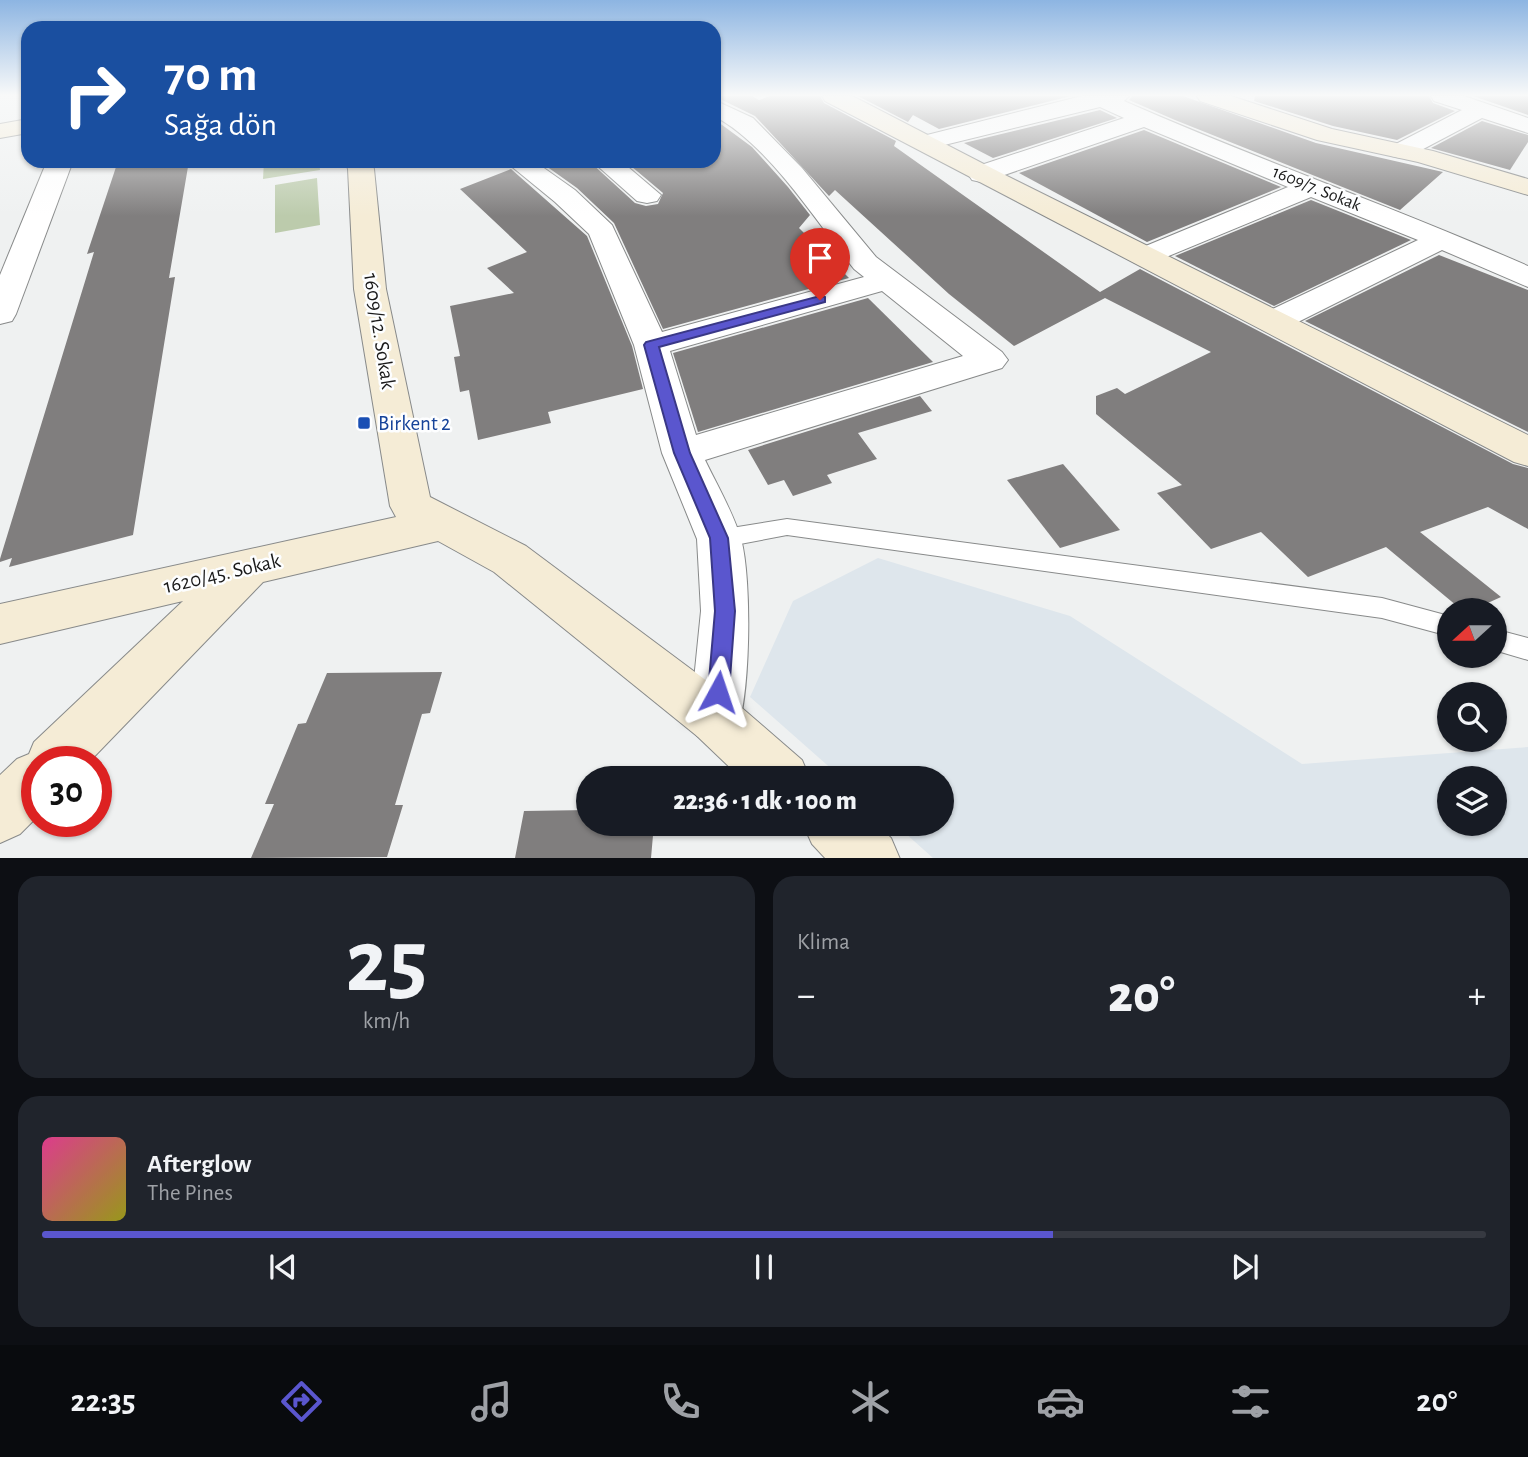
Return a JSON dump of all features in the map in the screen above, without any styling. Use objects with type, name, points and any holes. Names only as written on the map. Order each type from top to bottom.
[{"type":"main road","points":[[916,136],[981,174],[1276,320],[1528,452]]},
{"type":"main road","points":[[1331,136],[1401,151],[1528,187]]},
{"type":"main road","name":"1609/12. Sokak","points":[[361,168],[370,289],[411,506],[443,523]]},
{"type":"main road","points":[[443,523],[510,559],[716,719],[768,766]]},
{"type":"main road","name":"1620/45. Sokak","points":[[0,624],[443,523]]},
{"type":"main road","points":[[68,746],[249,567]]},
{"type":"main road","points":[[0,814],[21,794]]},
{"type":"main road","points":[[845,836],[869,858]]},
{"type":"street","points":[[682,453],[924,375],[990,360],[865,263],[793,174],[758,136]]},
{"type":"street","points":[[928,142],[952,136]]},
{"type":"street","points":[[981,174],[1097,136]]},
{"type":"street","name":"1609/7. Sokak","points":[[1187,136],[1442,239],[1528,278]]},
{"type":"street","points":[[1401,151],[1430,136]]},
{"type":"street","points":[[0,314],[57,168]]},
{"type":"street","points":[[527,168],[565,196],[602,231],[651,345],[682,453],[719,538],[725,611],[716,719]]},
{"type":"street","points":[[614,168],[647,195]]},
{"type":"street","points":[[1147,256],[1313,186]]},
{"type":"street","points":[[1276,320],[1442,239]]},
{"type":"street","points":[[651,345],[776,313],[887,280]]},
{"type":"lane","points":[[719,538],[788,527],[1382,608],[1437,623]]},
{"type":"lane","points":[[1507,643],[1528,649]]},
{"type":"shaded area","points":[[878,558],[1070,616],[1302,764],[1462,752],[1507,752],[1507,749],[1528,747],[1528,858],[933,858],[908,836],[954,836],[954,766],[828,766],[750,697],[793,601]]},
{"type":"green space","points":[[264,168],[320,168],[320,170],[263,179]]},
{"type":"green space","points":[[317,178],[320,225],[275,233],[275,185]]},
{"type":"building","points":[[721,136],[737,136],[752,147],[788,187],[810,215],[799,228],[849,278],[663,329],[614,223],[577,188],[549,168],[597,168],[635,203],[646,206],[658,204],[663,193],[633,168],[721,168]]},
{"type":"building","points":[[774,136],[887,136],[896,141],[894,146],[1100,292],[1140,269],[1513,464],[1528,468],[1528,529],[1488,507],[1420,532],[1501,597],[1447,598],[1386,547],[1308,577],[1261,532],[1211,549],[1157,493],[1182,485],[1096,414],[1096,396],[1117,388],[1125,394],[1211,352],[1105,298],[1014,346],[949,294],[835,190],[829,196]]},
{"type":"building","points":[[993,136],[1061,136],[993,158],[964,143]]},
{"type":"building","points":[[1126,136],[1159,136],[1281,187],[1147,242],[1019,173]]},
{"type":"building","points":[[1215,136],[1296,136],[1443,172],[1400,210]]},
{"type":"building","points":[[1379,136],[1405,136],[1397,140]]},
{"type":"building","points":[[1454,136],[1528,136],[1528,142],[1510,170],[1431,148]]},
{"type":"building","points":[[116,168],[188,168],[169,278],[175,277],[133,535],[9,567],[12,558],[0,562],[0,559],[94,252],[87,254]]},
{"type":"building","points":[[511,169],[587,236],[632,346],[643,389],[548,412],[551,423],[478,440],[469,390],[460,392],[454,357],[460,356],[450,306],[514,293],[487,268],[527,252],[460,189]]},
{"type":"building","points":[[1311,200],[1411,240],[1274,306],[1175,256]]},
{"type":"building","points":[[1439,255],[1528,290],[1528,432],[1305,321]]},
{"type":"building","points":[[868,298],[933,362],[698,432],[673,353]]},
{"type":"building","points":[[920,396],[932,411],[858,433],[877,459],[827,475],[832,483],[793,496],[784,480],[768,485],[748,450]]},
{"type":"building","points":[[1063,464],[1120,530],[1060,548],[1007,480]]},
{"type":"building","points":[[442,672],[430,713],[422,714],[395,805],[403,805],[387,857],[251,858],[274,804],[265,804],[298,724],[306,723],[327,673]]},
{"type":"building","points":[[576,810],[576,836],[653,836],[651,858],[515,858],[524,811]]},
{"type":"place","name":"Birkent 2","points":[[364,423]]},
{"type":"route","points":[[718,692],[725,611],[719,538],[682,453],[651,345],[820,300]]}]
